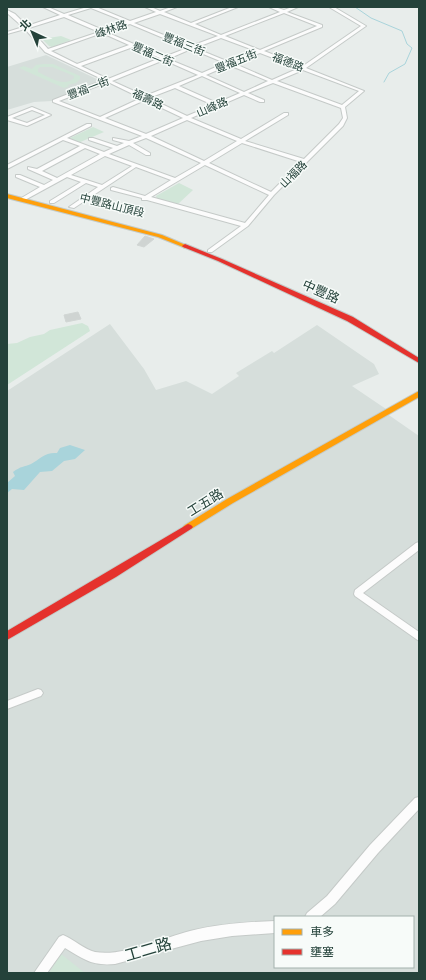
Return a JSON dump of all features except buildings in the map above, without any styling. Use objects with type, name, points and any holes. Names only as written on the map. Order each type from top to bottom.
[{"type":"main road","name":"中豐路山頂段","points":[[7,189],[25,198],[145,231],[208,253]]},
{"type":"main road","name":"中豐路山頂段","points":[[7,196],[52,202],[157,229],[208,253]]},
{"type":"main road","name":"中豐路","points":[[208,253],[369,322],[381,334],[419,361]]},
{"type":"main road","name":"中豐路","points":[[381,334],[419,353]]},
{"type":"main road","name":"工五路","points":[[7,636],[113,574],[236,498],[419,394]]},
{"type":"street","name":"豐福二街","points":[[45,7],[262,101]]},
{"type":"street","points":[[7,33],[91,7]]},
{"type":"street","name":"豐福三街","points":[[91,7],[272,81],[343,107]]},
{"type":"street","name":"福德路","points":[[147,7],[362,91],[343,107]]},
{"type":"street","name":"峰林路","points":[[47,51],[175,7]]},
{"type":"street","points":[[191,24],[236,7]]},
{"type":"street","name":"豐福五街","points":[[101,118],[145,98],[321,26],[271,7]]},
{"type":"street","name":"豐福一街","points":[[272,194],[147,136],[55,101],[296,7]]},
{"type":"street","name":"山峰路","points":[[25,198],[104,154],[303,68],[364,26],[336,8],[331,7]]},
{"type":"street","name":"福壽路","points":[[7,11],[16,15],[47,51],[76,66],[187,118],[241,141],[305,161]]},
{"type":"street","points":[[76,66],[133,46]]},
{"type":"street","points":[[175,86],[217,105]]},
{"type":"street","name":"山福路","points":[[208,253],[246,225],[272,194],[342,123],[345,118],[343,107]]},
{"type":"street","points":[[32,108],[49,115],[38,117],[27,125],[7,118],[32,108]]},
{"type":"street","points":[[24,112],[30,114]]},
{"type":"street","points":[[144,199],[286,114]]},
{"type":"street","points":[[7,167],[89,125]]},
{"type":"street","points":[[62,138],[175,180]]},
{"type":"street","points":[[115,138],[129,143],[148,154]]},
{"type":"street","points":[[91,139],[117,148]]},
{"type":"street","points":[[38,170],[83,147]]},
{"type":"street","points":[[72,207],[135,166]]},
{"type":"street","points":[[30,168],[38,170],[58,180]]},
{"type":"street","points":[[66,175],[103,187]]},
{"type":"street","points":[[18,176],[44,187]]},
{"type":"street","points":[[52,202],[86,181]]},
{"type":"street","points":[[113,189],[144,199],[246,225]]},
{"type":"street","points":[[419,545],[358,592],[358,594],[419,637]]},
{"type":"street","points":[[7,705],[38,693]]},
{"type":"street","points":[[312,916],[331,900],[374,849],[419,802]]},
{"type":"street","name":"工二路","points":[[40,973],[63,941],[95,958],[118,958],[190,937],[237,929],[274,927]]},
{"type":"shaded area","points":[[46,55],[101,81],[52,101],[34,102],[7,110],[7,67]]},
{"type":"shaded area","points":[[110,324],[144,369],[156,390],[186,381],[212,394],[239,376],[236,373],[272,351],[274,353],[317,325],[374,364],[379,374],[352,386],[386,409],[383,411],[419,436],[419,973],[7,973],[7,391]]},
{"type":"green space","points":[[61,36],[71,40],[52,47],[42,39]]},
{"type":"green space","points":[[53,64],[80,76],[80,79],[76,83],[67,85],[69,86],[64,88],[19,68],[24,66],[32,69],[36,65]],"holes":[[[40,67],[52,67],[74,76],[74,78],[70,81],[61,82],[38,72]]]},
{"type":"green space","points":[[93,127],[104,132],[78,143],[68,139]]},
{"type":"green space","points":[[179,183],[193,190],[178,204],[157,199],[156,196]]},
{"type":"green space","points":[[82,323],[88,326],[90,331],[7,385],[7,344],[17,343],[30,337],[44,334],[50,330]]},
{"type":"green space","points":[[61,954],[85,973],[49,973]]},
{"type":"water","points":[[70,445],[85,450],[75,459],[64,461],[52,471],[40,472],[24,490],[12,489],[7,493],[7,483],[15,476],[13,472],[46,455],[57,453],[60,448]]},
{"type":"waterway","points":[[355,7],[371,18],[402,31],[407,44],[412,48],[405,64],[389,73],[384,82]]},
{"type":"traffic: slow","points":[[7,196],[160,236],[185,246]]},
{"type":"traffic: slow","points":[[188,527],[230,501],[419,394]]},
{"type":"traffic: jam","points":[[185,246],[220,260],[350,319],[419,361]]},
{"type":"traffic: jam","points":[[7,636],[113,574],[188,527]]}]
